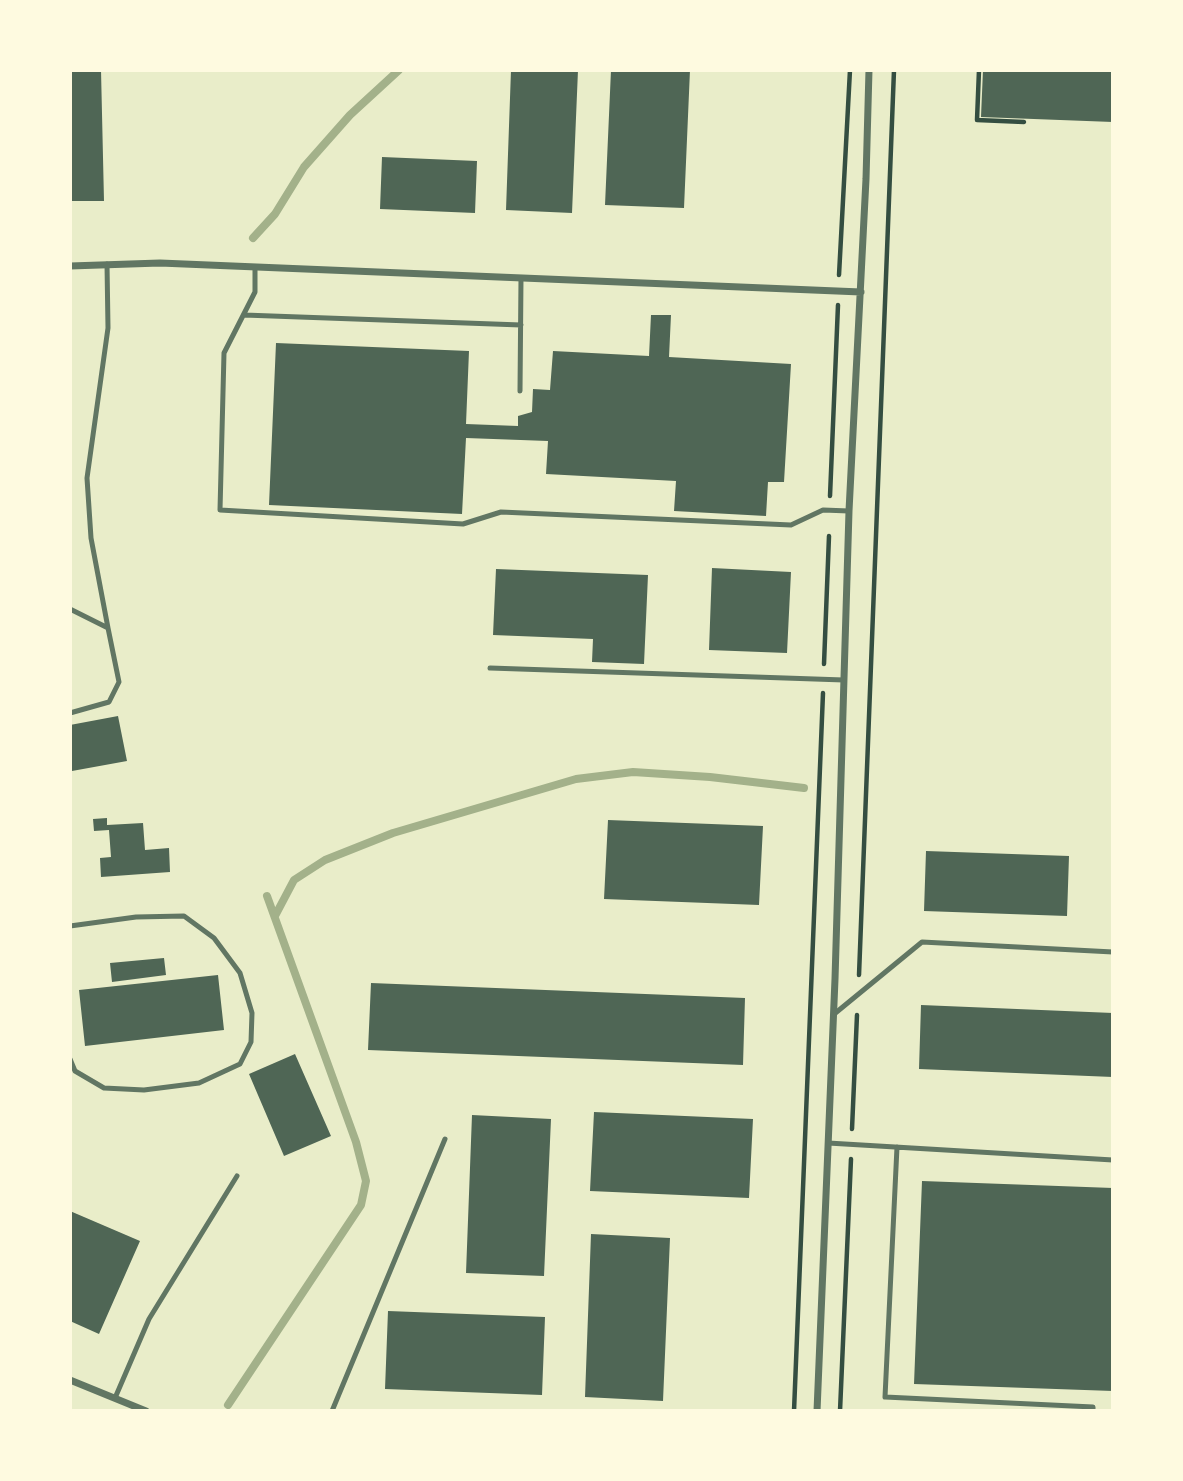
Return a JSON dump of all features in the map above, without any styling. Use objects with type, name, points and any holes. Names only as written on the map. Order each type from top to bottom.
[{"type":"street","points":[[817,1411],[849,511],[869,70]]},
{"type":"street","points":[[70,266],[160,263],[861,292]]},
{"type":"street","points":[[70,1380],[146,1411]]},
{"type":"lane","points":[[70,713],[109,702],[119,682],[90,538],[87,478],[108,328],[107,264]]},
{"type":"lane","points":[[255,267],[255,292],[225,353],[220,510],[463,524],[501,512],[791,525],[823,510],[849,511]]},
{"type":"lane","points":[[520,391],[521,278]]},
{"type":"lane","points":[[244,314],[521,325]]},
{"type":"lane","points":[[70,609],[108,628]]},
{"type":"lane","points":[[490,668],[844,680]]},
{"type":"lane","points":[[70,926],[136,917],[184,916],[214,937],[240,973],[252,1013],[251,1042],[240,1064],[199,1083],[144,1090],[104,1088],[75,1071],[70,1059]]},
{"type":"lane","points":[[833,1015],[922,942],[1113,952]]},
{"type":"lane","points":[[332,1411],[445,1139]]},
{"type":"lane","points":[[828,1143],[1113,1160]]},
{"type":"lane","points":[[897,1147],[885,1397],[1093,1407],[1093,1411]]},
{"type":"lane","points":[[115,1398],[149,1319],[237,1176]]},
{"type":"path","points":[[794,1411],[849,70]]},
{"type":"path","points":[[839,1411],[894,70]]},
{"type":"path","points":[[979,70],[977,120],[1024,122]]},
{"type":"building","points":[[70,70],[101,70],[104,201],[70,201]]},
{"type":"building","points":[[511,70],[578,70],[572,213],[506,210]]},
{"type":"building","points":[[611,70],[690,70],[684,208],[605,205]]},
{"type":"building","points":[[983,70],[1113,70],[1113,122],[981,117]]},
{"type":"building","points":[[382,157],[477,161],[475,213],[380,209]]},
{"type":"building","points":[[651,315],[671,315],[669,357],[791,364],[784,482],[768,482],[766,516],[674,511],[676,481],[546,474],[548,441],[466,438],[462,514],[269,505],[276,343],[469,351],[466,424],[518,426],[518,416],[532,412],[533,389],[550,390],[553,351],[649,356]]},
{"type":"building","points":[[712,568],[791,572],[787,653],[709,650]]},
{"type":"building","points":[[496,569],[648,575],[644,664],[592,662],[593,639],[493,635]]},
{"type":"building","points":[[118,716],[127,761],[72,771],[70,725]]},
{"type":"building","points":[[107,818],[107,825],[143,823],[145,850],[169,848],[170,872],[101,877],[100,858],[111,857],[109,830],[94,831],[93,819]]},
{"type":"building","points":[[608,820],[763,826],[759,905],[604,899]]},
{"type":"building","points":[[926,851],[1069,856],[1067,916],[924,911]]},
{"type":"building","points":[[164,958],[166,975],[112,982],[110,963]]},
{"type":"building","points":[[218,975],[224,1030],[85,1046],[79,990]]},
{"type":"building","points":[[371,983],[745,998],[743,1065],[368,1050]]},
{"type":"building","points":[[921,1005],[1113,1013],[1113,1077],[919,1069]]},
{"type":"building","points":[[295,1054],[331,1136],[284,1156],[249,1074]]},
{"type":"building","points":[[594,1112],[753,1119],[749,1198],[590,1191]]},
{"type":"building","points":[[472,1115],[551,1119],[544,1276],[466,1273]]},
{"type":"building","points":[[922,1181],[1113,1188],[1113,1391],[914,1384]]},
{"type":"building","points":[[70,1211],[140,1241],[99,1334],[70,1321]]},
{"type":"building","points":[[591,1234],[670,1238],[663,1401],[585,1397]]},
{"type":"building","points":[[388,1311],[545,1317],[542,1395],[385,1389]]},
{"type":"waterway","points":[[253,238],[275,214],[304,167],[350,115],[399,70]]},
{"type":"waterway","points":[[275,916],[294,880],[325,860],[393,833],[576,779],[633,772],[710,777],[804,788]]},
{"type":"waterway","points":[[228,1405],[361,1205],[366,1181],[356,1142],[267,896]]}]
